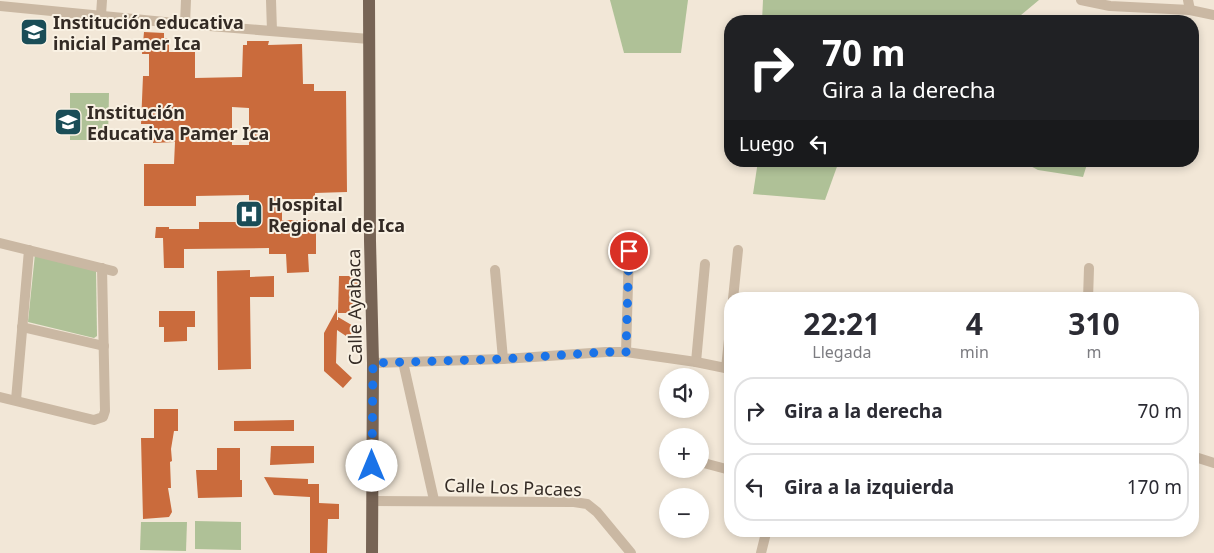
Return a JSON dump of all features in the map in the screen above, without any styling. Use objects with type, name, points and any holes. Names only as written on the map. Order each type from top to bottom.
[{"type":"main road","name":"Calle Ayabaca","points":[[369,0],[370,241],[373,363],[372,553]]},
{"type":"street","points":[[101,15],[102,0]]},
{"type":"street","points":[[185,24],[186,0]]},
{"type":"street","points":[[271,0],[272,31]]},
{"type":"street","points":[[1081,0],[1110,6],[1189,5],[1214,15]]},
{"type":"street","points":[[0,6],[370,39]]},
{"type":"street","points":[[0,243],[113,271]]},
{"type":"street","points":[[16,400],[29,250]]},
{"type":"street","points":[[734,292],[738,250]]},
{"type":"street","points":[[626,352],[629,251]]},
{"type":"street","points":[[696,362],[704,264]]},
{"type":"street","points":[[0,397],[94,420],[100,419],[106,411],[102,268]]},
{"type":"street","points":[[1088,292],[1089,268]]},
{"type":"street","points":[[495,270],[503,359]]},
{"type":"street","points":[[22,327],[104,346]]},
{"type":"street","points":[[373,363],[503,359],[626,352],[724,368]]},
{"type":"street","points":[[403,362],[434,500]]},
{"type":"street","points":[[1199,458],[1214,463]]},
{"type":"street","points":[[709,464],[724,468]]},
{"type":"street","name":"Calle Los Pacaes","points":[[372,501],[434,500],[574,502],[587,504],[597,512],[631,553]]},
{"type":"street","points":[[761,553],[765,537]]},
{"type":"green space","points":[[610,0],[688,0],[681,53],[624,53]]},
{"type":"green space","points":[[763,0],[1039,0],[1021,15],[762,15]]},
{"type":"green space","points":[[70,93],[109,93],[108,140],[70,140]]},
{"type":"green space","points":[[757,167],[837,167],[825,200],[753,194]]},
{"type":"green space","points":[[1032,167],[1086,167],[1083,177],[1038,170]]},
{"type":"green space","points":[[35,254],[96,269],[97,336],[94,338],[28,322]]},
{"type":"green space","points":[[195,521],[241,522],[241,550],[195,549]]},
{"type":"green space","points":[[141,522],[187,522],[186,551],[140,550]]},
{"type":"building","points":[[144,32],[164,33],[164,38],[169,38],[169,52],[195,52],[195,78],[242,77],[243,45],[247,45],[247,41],[269,41],[268,45],[302,44],[303,84],[314,84],[314,91],[346,91],[347,192],[315,193],[315,199],[282,199],[282,220],[316,220],[316,254],[308,254],[309,272],[287,273],[286,254],[269,254],[269,248],[184,249],[184,268],[164,268],[163,238],[155,238],[156,227],[199,229],[199,222],[249,222],[249,195],[196,196],[196,206],[144,206],[144,164],[174,164],[175,142],[153,143],[153,124],[141,124],[143,76],[149,76],[149,54],[142,54]],"holes":[[[232,107],[249,108],[249,145],[232,145]]]},
{"type":"building","points":[[250,270],[250,277],[274,276],[274,297],[250,297],[251,369],[218,370],[217,271]]},
{"type":"building","points":[[339,276],[358,276],[358,313],[338,313]]},
{"type":"building","points":[[337,309],[337,320],[338,317],[355,327],[349,338],[337,330],[336,363],[352,378],[343,388],[324,371],[324,333]]},
{"type":"building","points":[[159,311],[195,311],[195,327],[187,327],[187,341],[164,342],[164,327],[159,327]]},
{"type":"building","points":[[154,409],[178,409],[178,431],[174,431],[171,449],[171,488],[168,488],[172,512],[169,517],[143,519],[141,438],[154,438]]},
{"type":"building","points":[[294,420],[294,431],[234,431],[234,421]]},
{"type":"building","points":[[271,446],[314,446],[314,463],[270,465]]},
{"type":"building","points":[[217,448],[240,448],[242,497],[198,498],[196,470],[217,470]]},
{"type":"building","points":[[264,477],[308,479],[308,484],[319,484],[319,503],[339,504],[339,519],[328,519],[327,553],[310,553],[310,497],[274,495]]},
{"type":"place","name":"Institución educativa inicial Pamer Ica","points":[[34,32]]},
{"type":"place","name":"Institución Educativa Pamer Ica","points":[[68,122]]},
{"type":"place","name":"Hospital Regional de Ica","points":[[249,214]]},
{"type":"route","points":[[372,466],[373,363],[503,359],[626,352],[629,251]]}]
